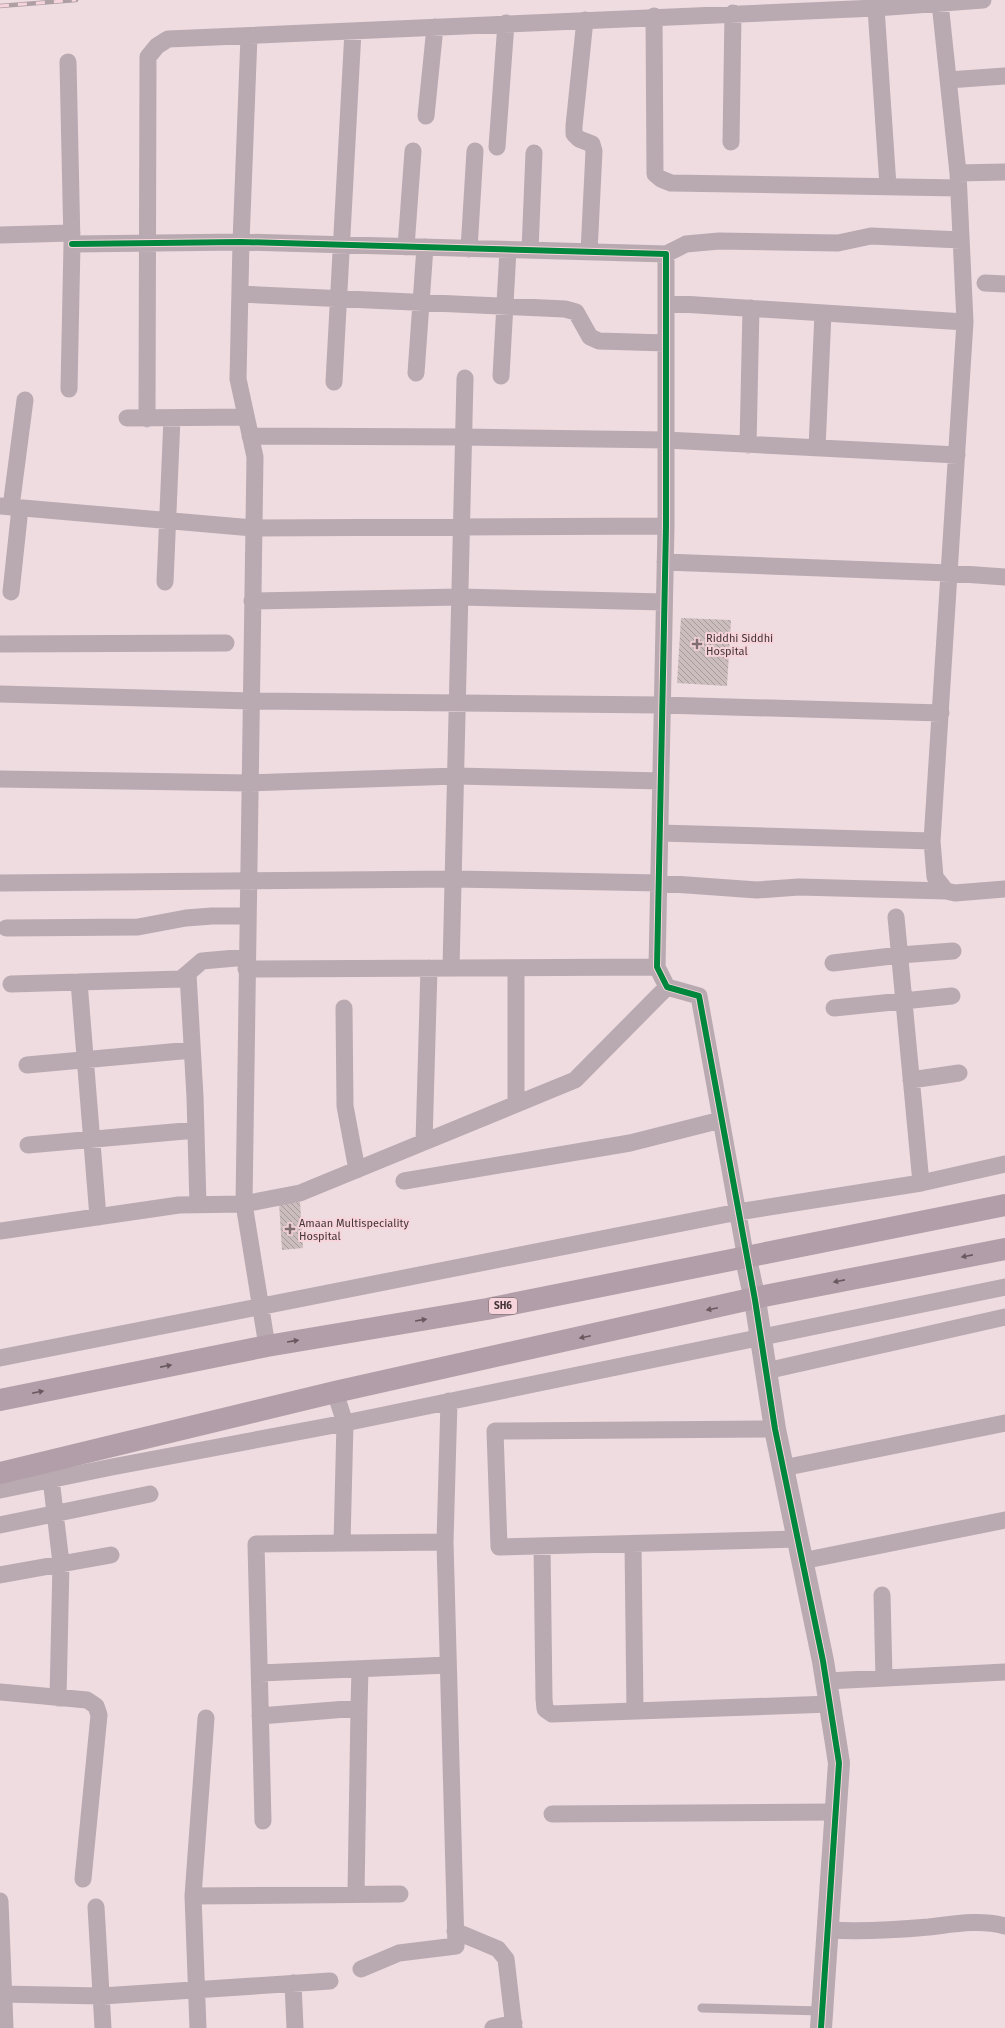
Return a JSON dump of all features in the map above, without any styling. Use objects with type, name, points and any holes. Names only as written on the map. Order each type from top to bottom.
[{"type":"highway","name":"SH6","points":[[0,1400],[267,1346],[487,1309],[746,1259],[1005,1205]]},
{"type":"highway","points":[[0,1473],[335,1392],[755,1300],[764,1296],[1005,1249]]},
{"type":"street","points":[[147,419],[149,243],[148,57],[156,46],[168,39],[654,16],[876,8],[983,0]]},
{"type":"street","points":[[940,3],[958,180],[965,322],[932,841],[935,877],[946,890]]},
{"type":"street","points":[[876,8],[888,186]]},
{"type":"street","points":[[731,142],[733,13]]},
{"type":"street","points":[[654,16],[655,174],[661,179],[671,183],[888,186],[958,180],[1005,172]]},
{"type":"street","points":[[585,20],[574,134],[579,140],[592,144],[594,151],[589,252]]},
{"type":"street","points":[[496,147],[506,23]]},
{"type":"street","points":[[426,116],[435,27]]},
{"type":"street","points":[[334,382],[353,30]]},
{"type":"street","points":[[249,36],[241,242],[238,379],[254,457],[244,1204],[267,1346]]},
{"type":"street","points":[[68,62],[72,239],[69,389]]},
{"type":"street","points":[[948,80],[1005,76]]},
{"type":"street","points":[[406,247],[413,151]]},
{"type":"street","points":[[469,249],[475,151]]},
{"type":"street","points":[[530,250],[534,153]]},
{"type":"street","points":[[0,235],[149,243],[241,242],[666,254],[686,244],[719,241],[838,243],[870,236],[961,240]]},
{"type":"street","points":[[416,373],[425,247]]},
{"type":"street","points":[[501,376],[508,250]]},
{"type":"street","points":[[666,254],[666,526],[657,967],[667,987],[699,996],[746,1259],[755,1300],[774,1429],[798,1539],[830,1704],[839,1764],[822,2019]]},
{"type":"street","points":[[985,283],[1005,284]]},
{"type":"street","points":[[240,294],[565,309],[576,312],[590,337],[599,342],[666,343]]},
{"type":"street","points":[[666,303],[965,322]]},
{"type":"street","points":[[748,444],[750,308]]},
{"type":"street","points":[[817,448],[823,313]]},
{"type":"street","points":[[451,968],[465,378]]},
{"type":"street","points":[[11,592],[11,507],[25,400]]},
{"type":"street","points":[[127,418],[246,417]]},
{"type":"street","points":[[165,582],[172,418]]},
{"type":"street","points":[[250,436],[666,440],[957,455]]},
{"type":"street","points":[[11,507],[253,528],[666,526]]},
{"type":"street","points":[[665,562],[949,573],[1005,577]]},
{"type":"street","points":[[252,601],[460,598],[664,602]]},
{"type":"street","points":[[0,644],[226,643]]},
{"type":"street","points":[[0,694],[251,701],[662,705],[941,713]]},
{"type":"street","points":[[0,779],[249,783],[456,776],[661,781]]},
{"type":"street","points":[[660,833],[932,841]]},
{"type":"street","points":[[0,883],[453,879],[659,883],[757,890],[799,887],[946,890],[955,893],[1005,889]]},
{"type":"street","points":[[6,928],[138,927],[193,918],[248,916]]},
{"type":"street","points":[[896,918],[921,1183]]},
{"type":"street","points":[[833,963],[953,950]]},
{"type":"street","points":[[11,984],[181,979],[202,961],[429,968],[657,967]]},
{"type":"street","points":[[424,1142],[429,968]]},
{"type":"street","points":[[516,968],[516,1104]]},
{"type":"street","points":[[188,974],[196,1130],[198,1205]]},
{"type":"street","points":[[79,982],[98,1217]]},
{"type":"street","points":[[0,1231],[179,1205],[244,1204],[300,1193],[575,1080],[667,987]]},
{"type":"street","points":[[834,1008],[952,996]]},
{"type":"street","points":[[344,1008],[345,1106],[357,1170]]},
{"type":"street","points":[[27,1065],[192,1050]]},
{"type":"street","points":[[911,1080],[959,1073]]},
{"type":"street","points":[[404,1181],[630,1143],[721,1120]]},
{"type":"street","points":[[28,1145],[92,1138],[196,1130]]},
{"type":"street","points":[[0,1358],[260,1305],[738,1212],[921,1183],[1005,1164]]},
{"type":"street","points":[[0,1490],[449,1402],[760,1336],[1005,1287]]},
{"type":"street","points":[[766,1371],[1005,1317]]},
{"type":"street","points":[[335,1392],[345,1423],[342,1543]]},
{"type":"street","points":[[361,1969],[399,1953],[456,1946],[445,1542],[449,1402]]},
{"type":"street","points":[[783,1468],[1005,1423]]},
{"type":"street","points":[[774,1429],[495,1431],[499,1547],[798,1539]]},
{"type":"street","points":[[51,1479],[61,1564],[58,1698]]},
{"type":"street","points":[[0,1524],[150,1494]]},
{"type":"street","points":[[802,1560],[1005,1520]]},
{"type":"street","points":[[263,1821],[256,1544],[445,1542]]},
{"type":"street","points":[[633,1544],[634,1711]]},
{"type":"street","points":[[542,1546],[545,1708],[552,1714],[830,1704]]},
{"type":"street","points":[[0,1575],[111,1555]]},
{"type":"street","points":[[882,1595],[884,1678]]},
{"type":"street","points":[[260,1673],[448,1665]]},
{"type":"street","points":[[356,1894],[360,1669]]},
{"type":"street","points":[[826,1681],[1005,1672]]},
{"type":"street","points":[[0,1692],[87,1700],[96,1706],[99,1715],[83,1879]]},
{"type":"street","points":[[260,1716],[359,1708]]},
{"type":"street","points":[[198,2028],[193,1896],[206,1718]]},
{"type":"street","points":[[552,1814],[836,1812]]},
{"type":"street","points":[[193,1896],[400,1894]]},
{"type":"street","points":[[0,1901],[2,1994],[5,2028]]},
{"type":"street","points":[[96,1907],[103,2028]]},
{"type":"street","points":[[828,1930],[875,1931],[974,1923],[993,1923],[1005,1926]]},
{"type":"street","points":[[455,1931],[498,1949],[506,1959],[514,2026],[493,2028]]},
{"type":"street","points":[[2,1994],[102,1996],[330,1981]]},
{"type":"street","points":[[294,1983],[295,2028]]},
{"type":"lane","points":[[702,2008],[822,2019]]},
{"type":"building","points":[[681,618],[731,620],[727,686],[677,683]]},
{"type":"building","points":[[300,1202],[303,1248],[282,1250],[279,1203]]},
{"type":"railway","points":[[0,6],[76,0]]},
{"type":"cycle path","points":[[72,244],[241,242],[666,254],[666,526],[657,967],[667,987],[699,996],[755,1300],[775,1429],[823,1661],[839,1763],[821,2028]]},
{"type":"place","name":"Riddhi Siddhi Hospital","points":[[697,644]]},
{"type":"place","name":"Amaan Multispeciality Hospital","points":[[290,1229]]}]
